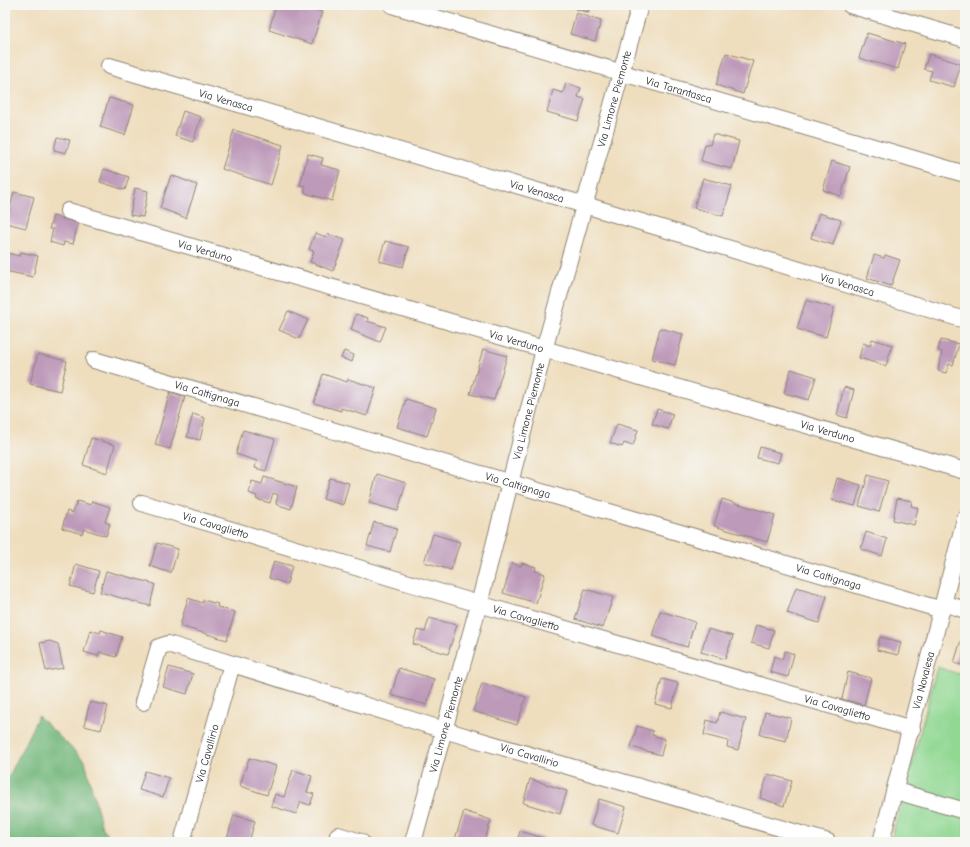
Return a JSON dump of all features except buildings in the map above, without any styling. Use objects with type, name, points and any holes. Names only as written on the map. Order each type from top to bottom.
[{"type":"street","name":"Via Tarantasca","points":[[392,5],[965,174]]},
{"type":"street","name":"Via Limone Piemonte","points":[[413,842],[479,604],[544,350],[640,5]]},
{"type":"street","points":[[850,5],[965,39]]},
{"type":"street","name":"Via Venasca","points":[[109,66],[585,205],[965,320]]},
{"type":"street","name":"Via Verduno","points":[[68,211],[965,471]]},
{"type":"street","name":"Via Caltignaga","points":[[94,360],[510,483],[943,606],[965,610]]},
{"type":"street","name":"Via Cavaglietto","points":[[142,503],[479,604],[912,729]]},
{"type":"street","name":"Via Novalesa","points":[[881,842],[896,791],[965,519]]},
{"type":"street","name":"Via Cavallirio","points":[[142,702],[159,647],[168,644],[444,730],[828,842]]},
{"type":"street","name":"Via Cavallirio","points":[[182,842],[232,664]]},
{"type":"street","points":[[896,791],[965,811]]},
{"type":"street","points":[[338,835],[361,842]]},
{"type":"green space","points":[[937,667],[965,676],[965,804],[912,788],[907,783]]},
{"type":"green space","points":[[38,716],[85,761],[102,828],[114,842],[5,842],[5,785]]},
{"type":"green space","points":[[903,798],[965,818],[965,842],[890,842]]}]
